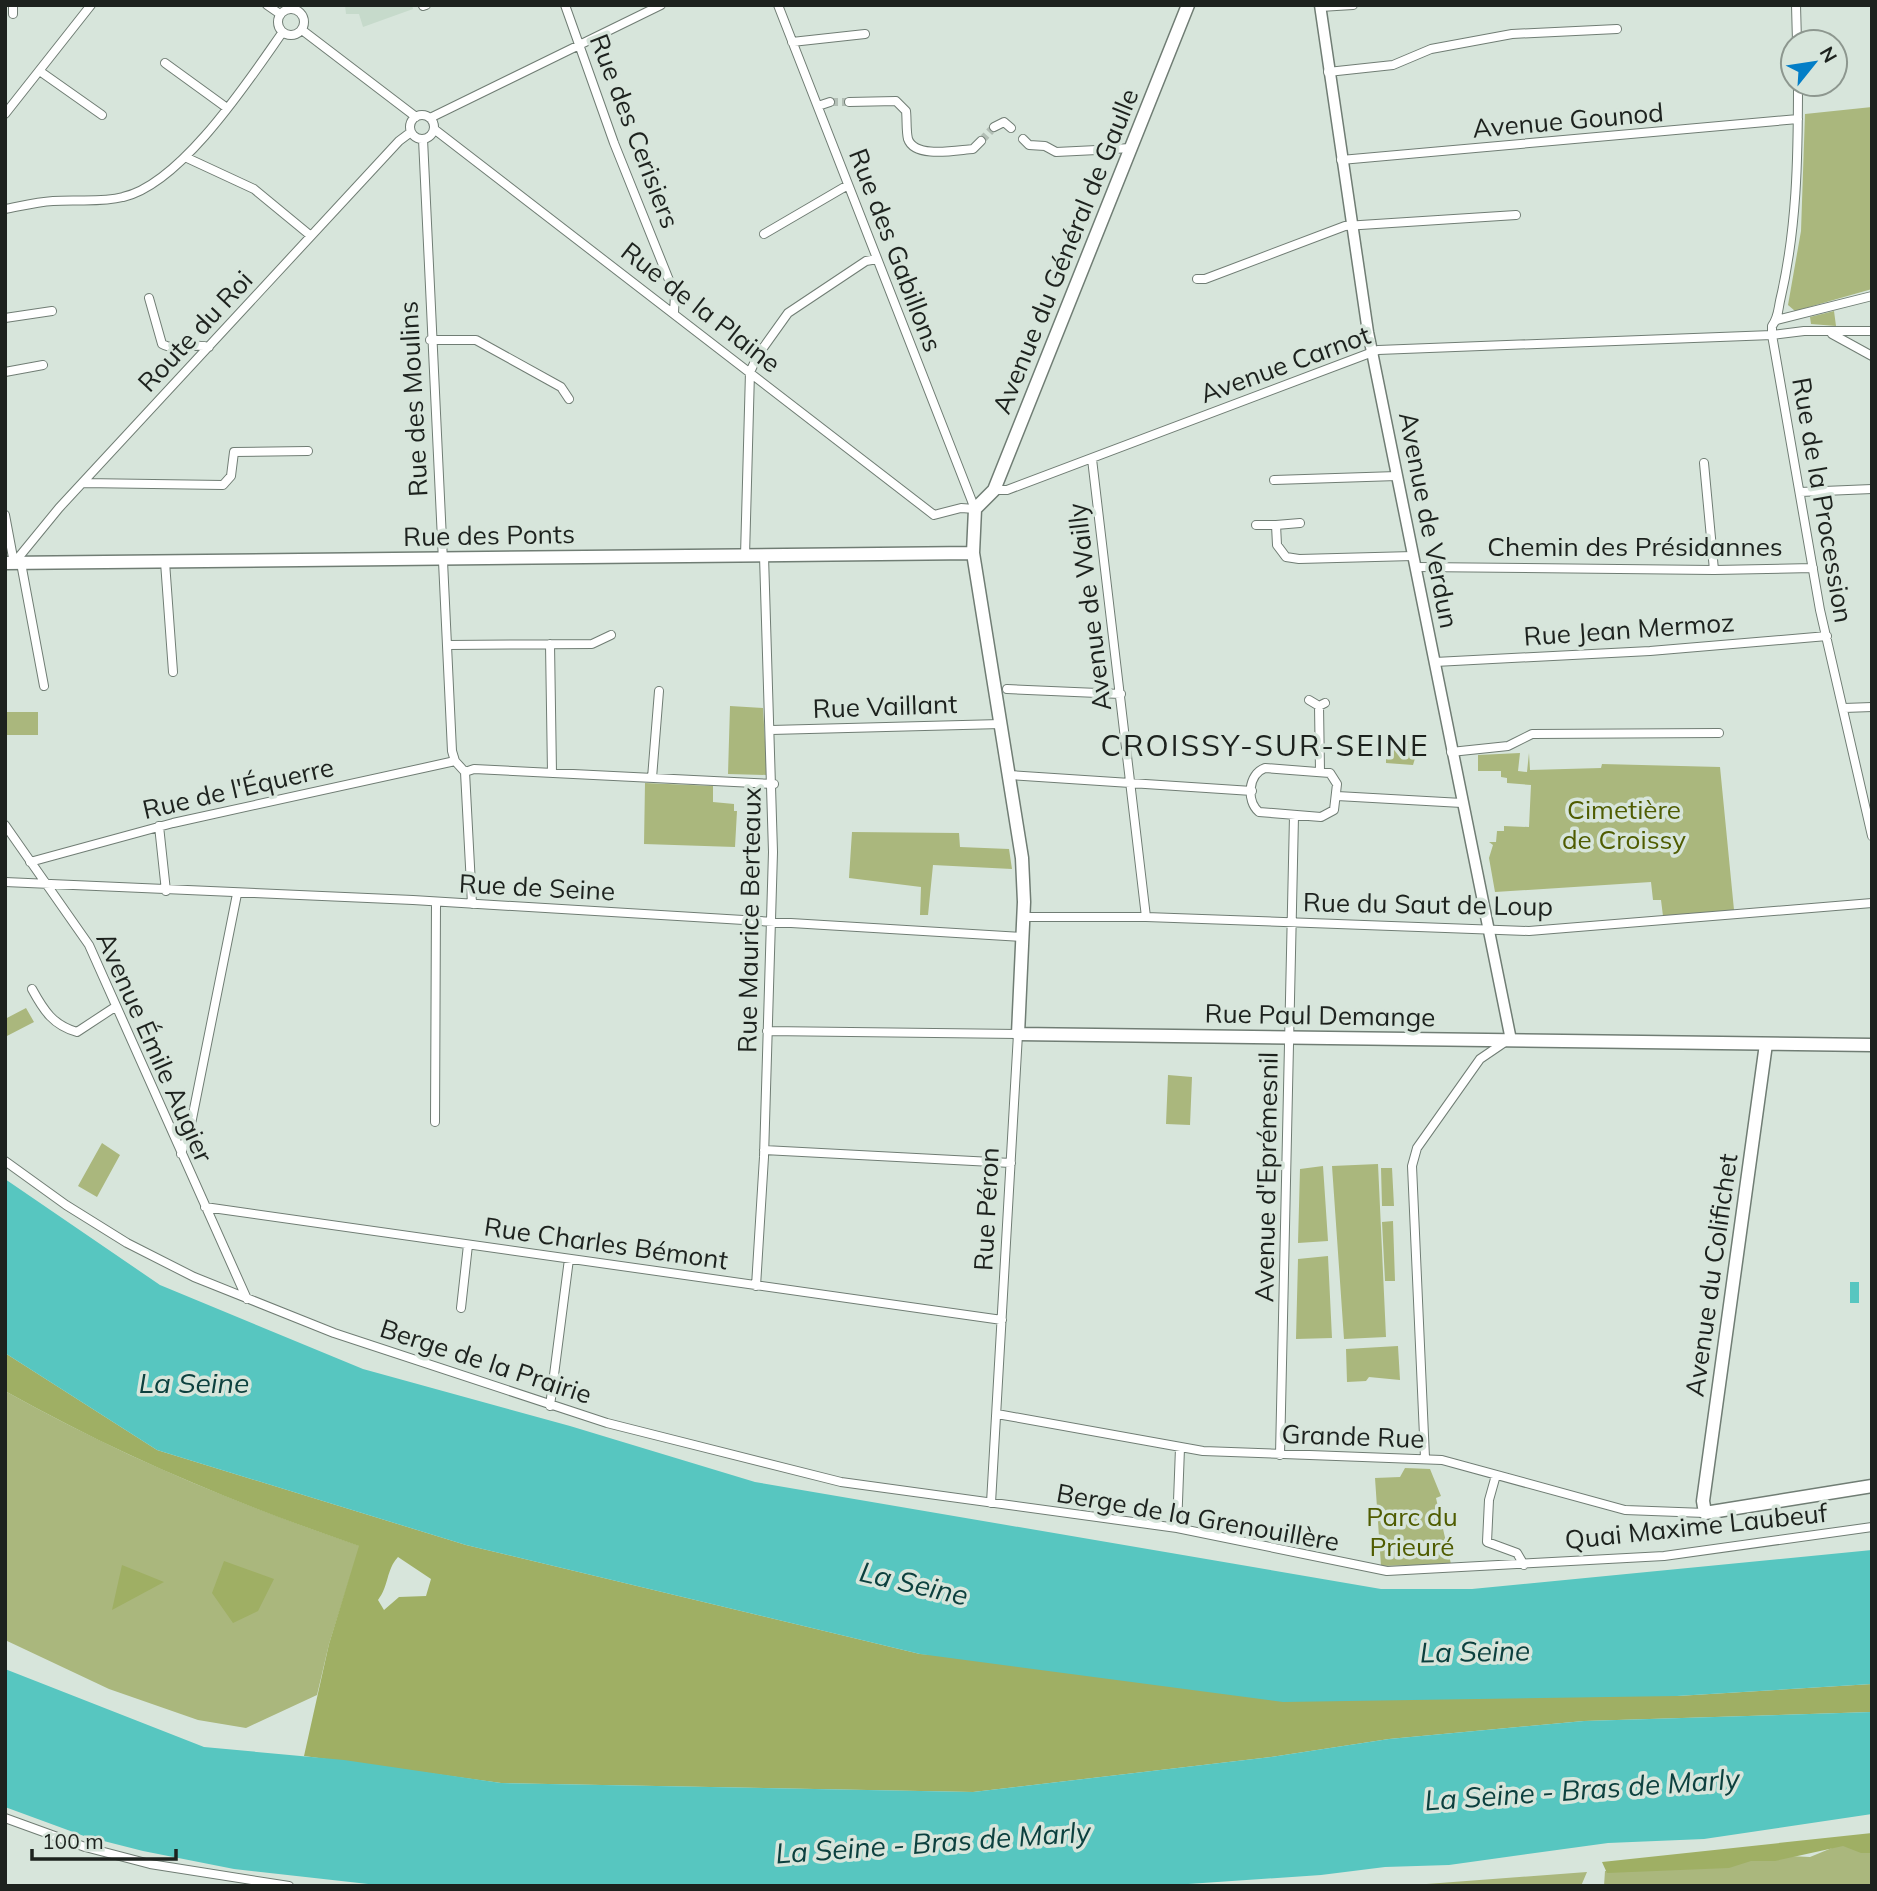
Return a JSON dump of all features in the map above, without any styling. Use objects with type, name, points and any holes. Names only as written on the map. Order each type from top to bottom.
[{"type":"main road","name":"Avenue du Général de Gaulle","points":[[975,509],[994,490],[1188,5]]},
{"type":"main road","name":"Rue Péron","points":[[975,509],[973,553],[1022,858],[1024,917],[1018,1034]]},
{"type":"main road","name":"Rue des Ponts","points":[[13,563],[973,553]]},
{"type":"main road","name":"Rue Paul Demange","points":[[1018,1034],[1872,1045]]},
{"type":"main road","name":"Avenue du Colifichet","points":[[1705,1513],[1703,1501],[1766,1044]]},
{"type":"main road","points":[[1705,1513],[1872,1486]]},
{"type":"street","points":[[5,114],[41,72],[91,5]]},
{"type":"street","points":[[267,5],[280,14]]},
{"type":"street","name":"Rue des Cerisiers","points":[[565,5],[675,295],[674,312]]},
{"type":"street","points":[[430,118],[661,5]]},
{"type":"street","name":"Rue des Gabillons","points":[[778,5],[975,509]]},
{"type":"street","points":[[1320,6],[1353,5]]},
{"type":"street","points":[[1796,5],[1797,28]]},
{"type":"street","name":"Avenue de Verdun","points":[[1320,6],[1350,226],[1372,351],[1511,1040]]},
{"type":"street","points":[[280,14],[301,8],[304,22],[302,30],[295,35],[282,33]]},
{"type":"street","points":[[280,14],[278,26],[282,33]]},
{"type":"street","points":[[1328,72],[1393,65],[1430,49],[1512,34],[1617,29]]},
{"type":"street","points":[[302,30],[416,117],[423,115],[430,118],[434,129],[430,136],[423,139],[411,132]]},
{"type":"street","points":[[5,209],[54,201],[124,197],[144,190],[185,157],[227,108],[282,33]]},
{"type":"street","points":[[792,42],[865,34]]},
{"type":"street","points":[[165,63],[227,108]]},
{"type":"street","points":[[41,72],[102,115]]},
{"type":"street","points":[[1772,335],[1793,234],[1798,98]]},
{"type":"street","points":[[849,102],[897,101],[906,111],[908,139],[921,151],[973,149],[981,141]]},
{"type":"street","points":[[818,106],[830,103]]},
{"type":"street","name":"Route du Roi","points":[[13,563],[59,508],[399,141],[411,132],[411,122],[416,117]]},
{"type":"street","name":"Avenue Gounod","points":[[1341,160],[1798,119]]},
{"type":"street","points":[[994,127],[1004,122],[1011,128]]},
{"type":"street","name":"Rue de la Plaine","points":[[434,129],[934,515],[961,508],[975,509]]},
{"type":"street","name":"Rue des Moulins","points":[[423,139],[430,340],[455,761]]},
{"type":"street","points":[[1023,139],[1029,145],[1045,146],[1056,152],[1097,150]]},
{"type":"street","points":[[1113,149],[1131,148]]},
{"type":"street","points":[[185,157],[254,188],[311,236]]},
{"type":"street","points":[[764,234],[848,185]]},
{"type":"street","points":[[1197,279],[1205,279],[1350,226],[1516,215]]},
{"type":"street","points":[[746,556],[750,372],[758,355],[788,313],[866,261],[877,259]]},
{"type":"street","points":[[1777,320],[1800,317],[1872,296]]},
{"type":"street","points":[[149,298],[162,344],[170,348],[198,344],[209,347]]},
{"type":"street","points":[[5,318],[52,311]]},
{"type":"street","points":[[1800,317],[1804,331]]},
{"type":"street","name":"Avenue Carnot","points":[[994,490],[1007,490],[1092,459],[1372,351],[1772,335],[1804,331],[1872,331]]},
{"type":"street","points":[[1830,333],[1872,356]]},
{"type":"street","name":"Rue de la Procession","points":[[1772,335],[1826,636],[1872,836]]},
{"type":"street","points":[[430,340],[475,340],[561,387],[569,399]]},
{"type":"street","points":[[5,372],[43,365]]},
{"type":"street","points":[[83,483],[223,485],[231,476],[234,452],[308,451]]},
{"type":"street","name":"Avenue de Wailly","points":[[1092,459],[1146,916]]},
{"type":"street","points":[[1704,463],[1713,570]]},
{"type":"street","points":[[1274,480],[1397,476]]},
{"type":"street","points":[[1800,492],[1872,489]]},
{"type":"street","points":[[5,515],[13,563],[44,686]]},
{"type":"street","points":[[1256,525],[1300,523]]},
{"type":"street","name":"Chemin des Présidannes","points":[[1276,525],[1277,545],[1286,556],[1299,559],[1713,570],[1813,568]]},
{"type":"street","name":"Rue Maurice Berteaux","points":[[756,1286],[764,1150],[774,783],[764,556]]},
{"type":"street","points":[[164,562],[173,672]]},
{"type":"street","points":[[447,645],[592,644],[611,635]]},
{"type":"street","name":"Rue Jean Mermoz","points":[[1435,662],[1650,651],[1826,636]]},
{"type":"street","points":[[550,644],[552,774]]},
{"type":"street","points":[[1007,689],[1121,694]]},
{"type":"street","points":[[652,778],[659,691]]},
{"type":"street","points":[[1309,700],[1322,705],[1320,771]]},
{"type":"street","points":[[1844,708],[1872,708]]},
{"type":"street","name":"Rue Vaillant","points":[[771,730],[1001,723]]},
{"type":"street","points":[[1451,752],[1508,746],[1532,734],[1600,731],[1719,733]]},
{"type":"street","points":[[455,761],[465,772],[472,904]]},
{"type":"street","name":"Rue de l'Équerre","points":[[30,862],[159,826],[455,761]]},
{"type":"street","points":[[465,772],[474,769],[774,783]]},
{"type":"street","points":[[1262,769],[1320,771],[1330,773],[1335,779],[1337,796],[1334,810],[1328,816],[1259,812],[1252,803],[1253,778],[1262,769]]},
{"type":"street","points":[[1009,775],[1252,790]]},
{"type":"street","points":[[1337,796],[1462,803]]},
{"type":"street","name":"Avenue d'Eprémesnil","points":[[1280,1455],[1294,816]]},
{"type":"street","name":"Avenue Émile Augier","points":[[5,825],[89,945],[247,1298]]},
{"type":"street","points":[[159,826],[166,891]]},
{"type":"street","name":"Rue de Seine","points":[[5,883],[436,902],[1022,937]]},
{"type":"street","points":[[181,1154],[191,1124],[237,894]]},
{"type":"street","points":[[435,1122],[436,902]]},
{"type":"street","name":"Rue du Saut de Loup","points":[[1024,917],[1146,916],[1528,931],[1872,903]]},
{"type":"street","points":[[33,989],[45,1013],[61,1027],[77,1032],[115,1007]]},
{"type":"street","name":"Rue Paul Demange","points":[[767,1031],[1018,1034]]},
{"type":"street","name":"Rue Péron","points":[[991,1503],[1018,1034]]},
{"type":"street","points":[[1425,1458],[1414,1157],[1480,1059],[1495,1047],[1511,1040]]},
{"type":"street","points":[[764,1150],[1011,1163]]},
{"type":"street","name":"Berge de la Prairie","points":[[5,1161],[66,1205],[127,1242],[194,1277],[334,1332],[550,1406],[841,1482],[991,1503]]},
{"type":"street","name":"Rue Charles Bémont","points":[[205,1207],[1002,1320]]},
{"type":"street","points":[[461,1308],[468,1245]]},
{"type":"street","points":[[550,1406],[569,1259]]},
{"type":"street","name":"Grande Rue","points":[[997,1414],[1180,1448],[1280,1455],[1425,1458],[1625,1510],[1705,1513]]},
{"type":"street","points":[[1177,1528],[1180,1448]]},
{"type":"street","points":[[1496,1475],[1489,1500],[1487,1542],[1517,1553],[1524,1565]]},
{"type":"street","name":"Berge de la Grenouillère","points":[[991,1503],[1177,1528],[1387,1571],[1524,1565]]},
{"type":"street","name":"Quai Maxime Laubeuf","points":[[1524,1565],[1664,1556],[1872,1527]]},
{"type":"street","points":[[5,1818],[85,1847],[150,1864],[289,1886]]},
{"type":"shaded area","points":[[345,5],[412,5],[413,9],[363,27],[359,14],[346,14]]},
{"type":"green space","points":[[1872,107],[1872,289],[1795,311],[1788,305],[1801,231],[1805,114]]},
{"type":"green space","points":[[1834,311],[1836,326],[1811,324],[1810,317]]},
{"type":"green space","points":[[730,706],[763,708],[767,775],[728,774]]},
{"type":"green space","points":[[5,712],[38,712],[38,735],[5,735]]},
{"type":"green space","points":[[1386,740],[1412,741],[1417,752],[1413,765],[1386,763]]},
{"type":"green space","name":"Cimetière de Croissy","points":[[1520,753],[1518,771],[1527,772],[1529,753],[1530,770],[1601,768],[1602,764],[1720,767],[1734,910],[1663,916],[1661,900],[1653,900],[1651,882],[1495,892],[1489,858],[1493,845],[1489,842],[1496,842],[1497,831],[1504,831],[1504,826],[1529,827],[1531,785],[1507,783],[1507,778],[1501,777],[1501,771],[1478,771],[1478,755]]},
{"type":"green space","points":[[645,783],[713,786],[713,802],[734,804],[734,811],[737,811],[735,847],[644,844]]},
{"type":"green space","points":[[852,832],[959,833],[960,847],[1009,849],[1012,869],[933,865],[928,915],[920,915],[921,887],[849,878]]},
{"type":"green space","points":[[26,1008],[34,1022],[5,1037],[5,1019]]},
{"type":"green space","points":[[1168,1075],[1192,1077],[1190,1125],[1166,1124]]},
{"type":"green space","points":[[102,1143],[120,1155],[97,1197],[78,1186]]},
{"type":"green space","points":[[1378,1164],[1386,1337],[1344,1339],[1332,1166]]},
{"type":"green space","points":[[1323,1166],[1328,1241],[1298,1243],[1300,1169]]},
{"type":"green space","points":[[1381,1168],[1392,1168],[1394,1206],[1382,1206]]},
{"type":"green space","points":[[1393,1221],[1395,1281],[1385,1281],[1382,1222]]},
{"type":"green space","points":[[1328,1256],[1332,1338],[1296,1339],[1298,1259]]},
{"type":"green space","points":[[1398,1346],[1400,1380],[1369,1377],[1366,1381],[1347,1382],[1346,1349]]},
{"type":"green space","points":[[5,1353],[157,1450],[466,1545],[920,1654],[1677,1696],[1872,1684],[1872,1712],[1584,1721],[1389,1739],[1271,1757],[973,1792],[501,1783],[304,1756],[329,1644],[359,1546],[267,1513],[179,1477],[92,1437],[5,1391]],"holes":[[[398,1557],[431,1579],[426,1596],[399,1597],[384,1610],[378,1600],[391,1567]]]},
{"type":"green space","points":[[5,1391],[92,1437],[179,1477],[360,1546],[329,1644],[317,1695],[246,1728],[198,1720],[109,1689],[5,1640]]},
{"type":"green space","name":"Parc du Prieuré","points":[[1405,1468],[1430,1469],[1441,1496],[1436,1498],[1451,1564],[1381,1566],[1375,1478],[1400,1477]]},
{"type":"green space","points":[[224,1561],[274,1579],[258,1611],[233,1623],[212,1593]]},
{"type":"green space","points":[[122,1565],[164,1582],[112,1610]]},
{"type":"green space","points":[[1872,1833],[1872,1853],[1861,1853],[1843,1846],[1775,1861],[1751,1861],[1729,1868],[1607,1873],[1602,1862]]},
{"type":"green space","points":[[1872,1839],[1872,1886],[1604,1886],[1605,1871],[1765,1855],[1810,1857],[1844,1843]]},
{"type":"green space","points":[[1587,1872],[1581,1886],[1400,1886]]},
{"type":"water","name":"La Seine","points":[[5,1179],[160,1285],[363,1369],[570,1426],[755,1482],[1381,1589],[1472,1589],[1872,1550],[1872,1684],[1677,1696],[1283,1702],[920,1654],[466,1545],[157,1450],[5,1353]]},
{"type":"water","points":[[1850,1282],[1859,1282],[1859,1303],[1850,1303]]},
{"type":"water","name":"La Seine","points":[[5,1669],[204,1747],[344,1760],[501,1783],[973,1792],[1271,1757],[1389,1739],[1584,1721],[1872,1712],[1872,1814],[1704,1839],[1608,1843],[1449,1865],[1385,1867],[1321,1875],[1159,1886],[386,1886],[234,1869],[143,1851],[84,1836],[5,1807]]},
{"type":"tunnel","points":[[830,102],[849,102]]},
{"type":"tunnel","points":[[981,141],[994,127]]},
{"type":"district","name":"CROISSY-SUR-SEINE","points":[[1265,745]]},
{"type":"water label","name":"La Seine - Bras de Marly","points":[[1582,1789]]},
{"type":"water label","name":"La Seine - Bras de Marly","points":[[933,1842]]}]
